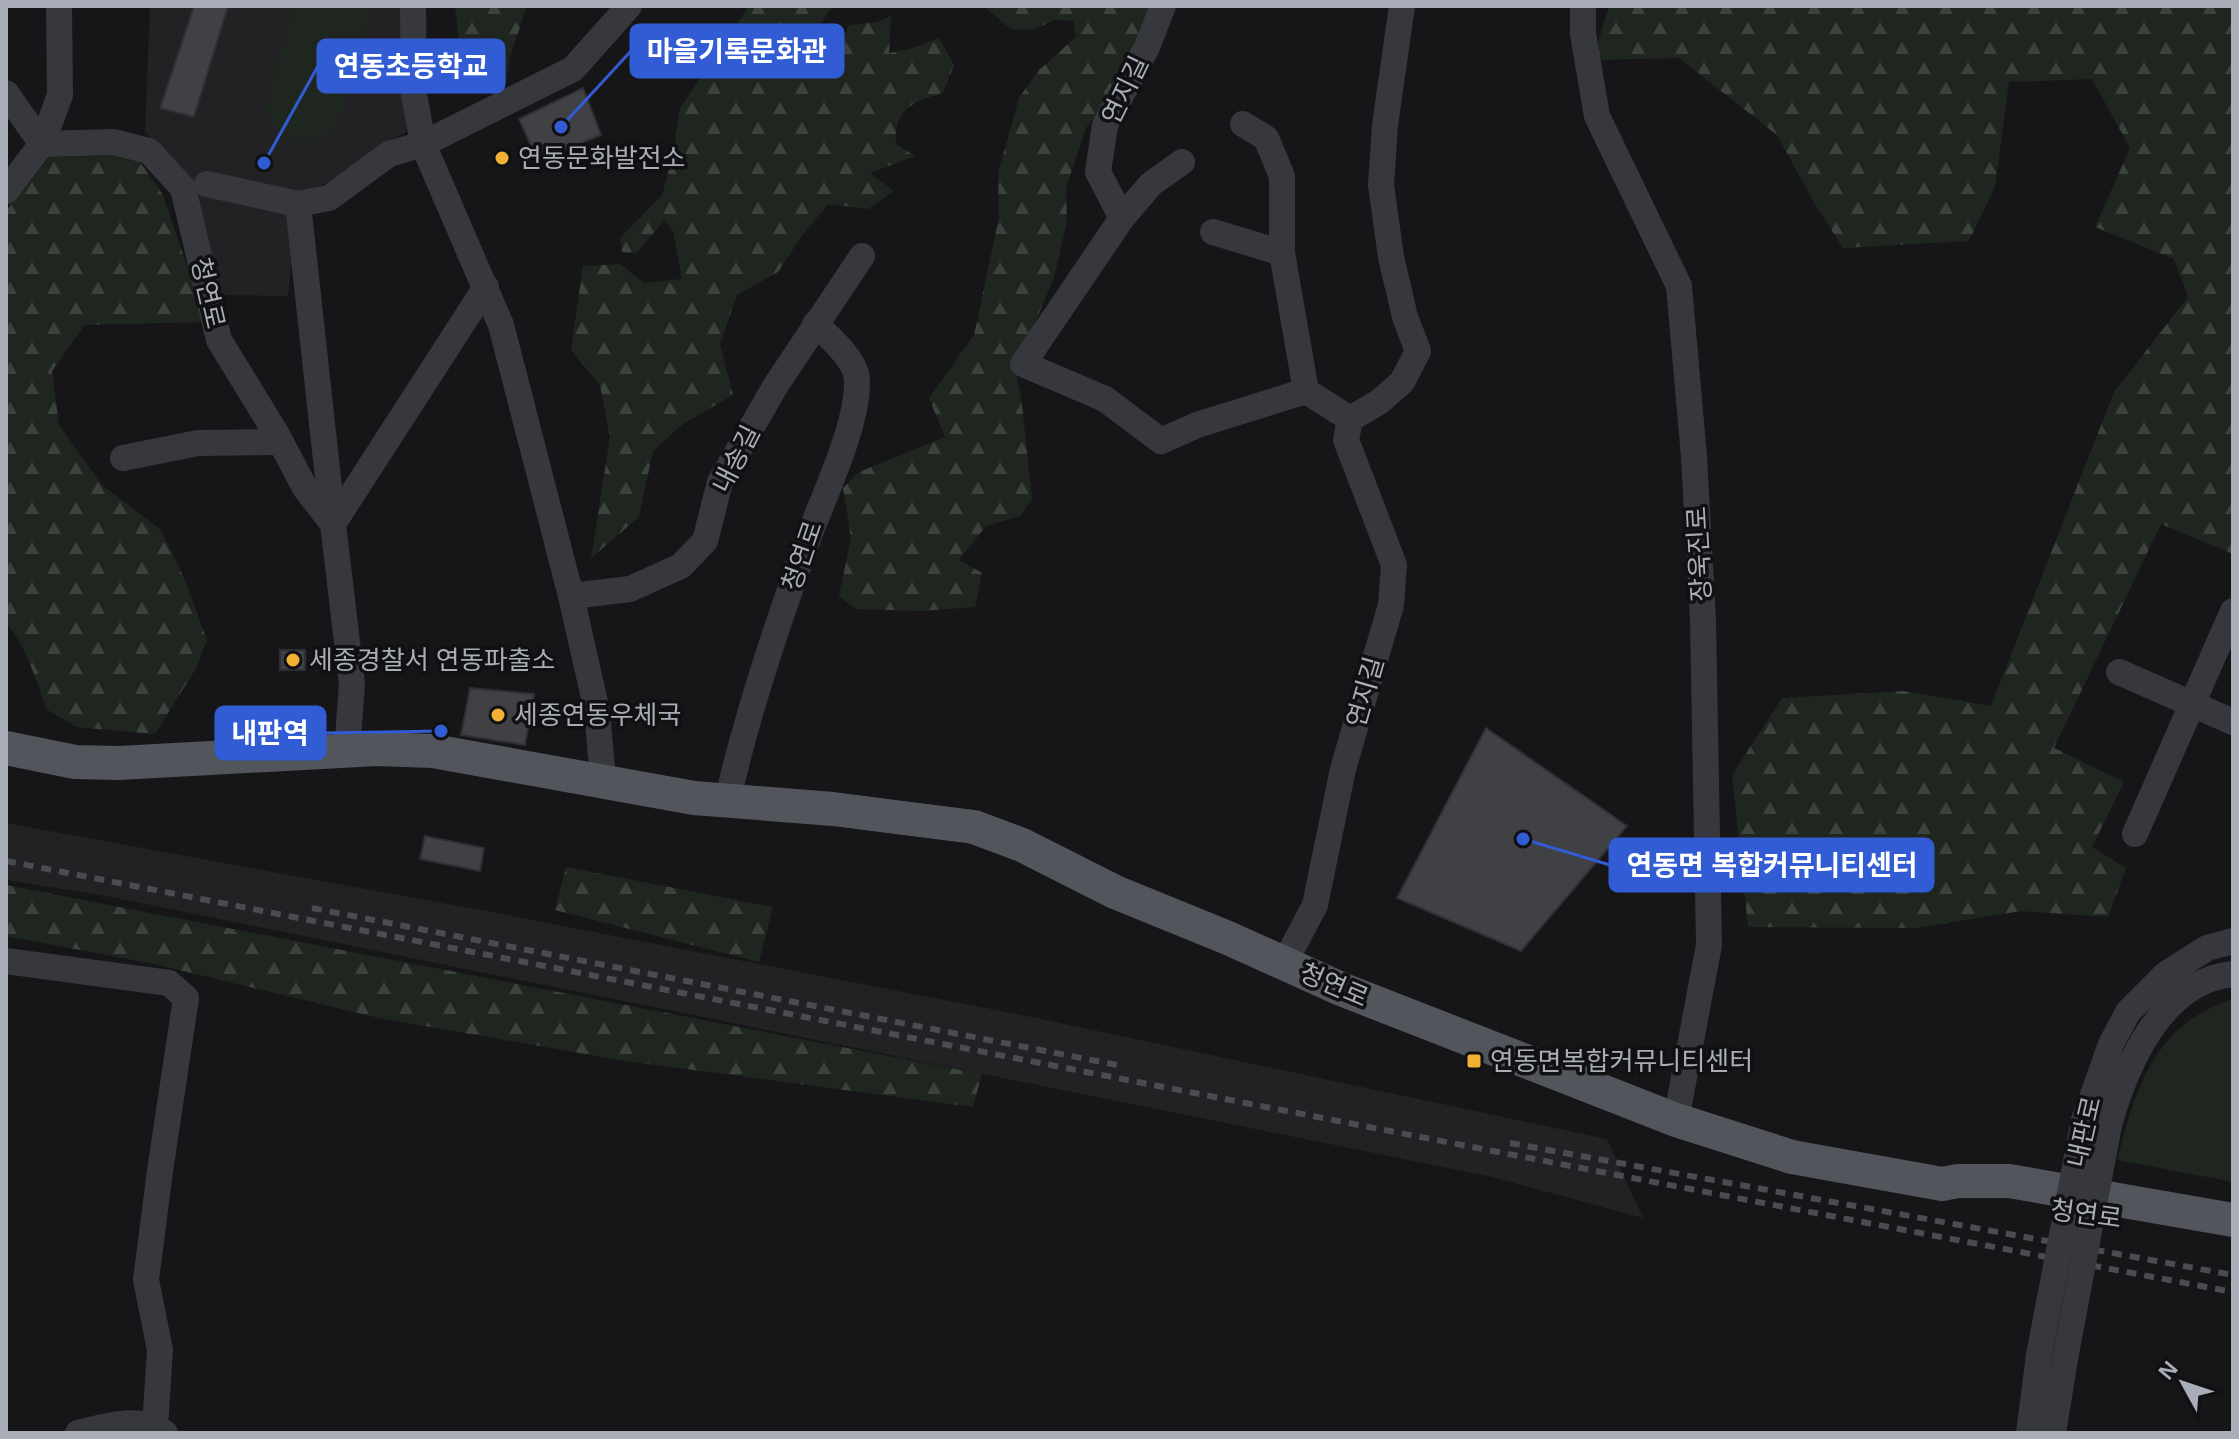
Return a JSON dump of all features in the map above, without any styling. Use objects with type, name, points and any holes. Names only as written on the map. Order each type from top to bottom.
[{"type":"main road","name":"청연로","points":[[6,748],[75,762],[119,763],[347,751],[433,751],[694,798],[833,809],[974,827],[1022,845],[1115,892],[1341,989],[1676,1120],[1792,1157],[1942,1184],[1960,1198],[2101,1215],[2228,1223]]},
{"type":"street","points":[[6,191],[42,144],[60,95],[59,6]]},
{"type":"street","points":[[413,6],[414,94],[423,144],[501,325],[571,596],[597,711],[603,780]]},
{"type":"street","points":[[207,184],[298,204],[329,198],[389,154],[423,144],[573,69],[629,6]]},
{"type":"street","name":"연지길","points":[[1122,218],[1098,172],[1105,125],[1147,47],[1163,6]]},
{"type":"street","points":[[1243,124],[1266,138],[1282,176],[1282,253],[1306,391],[1350,419],[1379,402],[1402,382],[1418,351],[1405,317],[1391,257],[1381,185],[1386,112],[1402,6]]},
{"type":"street","name":"장욱진로","points":[[1583,6],[1583,34],[1597,116],[1679,286],[1694,457],[1704,652],[1709,945],[1676,1120]]},
{"type":"street","points":[[6,93],[42,144]]},
{"type":"street","name":"청연로","points":[[42,144],[114,142],[149,151],[183,188],[219,340],[305,488],[333,524]]},
{"type":"street","points":[[1182,162],[1151,184],[1122,218],[1023,364],[1105,399],[1161,441],[1197,425],[1306,391]]},
{"type":"street","points":[[298,204],[352,684],[347,751]]},
{"type":"street","points":[[1213,232],[1282,253]]},
{"type":"street","name":"내송길","points":[[571,596],[630,589],[681,566],[705,541],[720,482],[776,385],[862,256]]},
{"type":"street","points":[[333,524],[486,287]]},
{"type":"street","name":"청연로","points":[[727,802],[743,733],[805,545],[853,415],[858,378],[837,343],[815,324]]},
{"type":"street","name":"연지길","points":[[1284,964],[1315,905],[1343,769],[1391,605],[1394,565],[1346,440],[1350,419]]},
{"type":"street","points":[[123,458],[198,443],[281,442]]},
{"type":"street","points":[[2135,834],[2233,611]]},
{"type":"street","points":[[2119,672],[2233,722]]},
{"type":"street","name":"내판로","points":[[2029,1433],[2052,1357],[2111,1044],[2128,1012],[2166,974],[2207,948],[2233,941]]},
{"type":"street","points":[[6,961],[169,983],[186,998],[146,1280],[160,1350],[160,1430],[127,1422],[78,1433]]},
{"type":"street","name":"내판로","points":[[2096,1123],[2118,1092],[2135,1051],[2156,1021],[2189,991],[2222,975],[2233,974]]},
{"type":"street","name":"내판로","points":[[2052,1357],[2053,1433]]},
{"type":"shaded area","points":[[150,6],[402,6],[406,132],[330,182],[299,193],[288,296],[215,295],[190,185],[145,131]]},
{"type":"shaded area","points":[[6,823],[497,913],[1032,1017],[1607,1139],[1643,1218],[1492,1177],[106,896],[6,880]]},
{"type":"green space","points":[[293,6],[373,7],[340,119],[328,135],[309,143],[289,140],[271,126],[265,106]]},
{"type":"green space","points":[[455,6],[527,6],[510,57],[505,86],[490,92],[463,77]]},
{"type":"green space","points":[[749,6],[833,6],[789,67],[808,74],[840,46],[849,25],[877,22],[891,16],[889,53],[939,38],[954,65],[943,93],[914,103],[898,122],[896,144],[915,156],[870,173],[894,191],[868,209],[828,204],[778,272],[737,295],[720,344],[733,395],[683,424],[653,451],[639,517],[591,558],[610,437],[600,385],[571,350],[583,266],[620,264],[644,283],[682,279],[673,231],[665,220],[636,253],[622,252],[620,238],[662,195],[673,155],[680,108]]},
{"type":"green space","points":[[987,6],[1150,6],[1120,80],[1086,128],[1066,188],[1067,220],[1054,278],[1030,334],[1013,362],[1021,396],[1032,499],[1021,516],[986,526],[959,560],[982,573],[975,607],[921,611],[855,609],[839,596],[851,538],[843,488],[859,472],[945,437],[929,398],[974,335],[999,217],[998,173],[1019,98],[1039,70],[1076,37],[1073,21],[1054,20],[1033,30],[1011,29]]},
{"type":"green space","points":[[1609,6],[2233,6],[2233,554],[2161,524],[2054,748],[2124,782],[2092,847],[2126,868],[2108,917],[2021,911],[1917,928],[1748,927],[1732,775],[1782,698],[1904,691],[1991,706],[2114,392],[2188,297],[2174,259],[2095,227],[2130,148],[2092,79],[2009,82],[1995,187],[1969,241],[1843,248],[1777,135],[1679,58],[1593,60]]},
{"type":"green space","points":[[135,155],[163,195],[206,322],[85,325],[52,371],[59,425],[102,485],[161,530],[185,580],[207,640],[195,670],[155,734],[76,727],[46,709],[25,652],[6,622],[6,211],[50,157]]},
{"type":"green space","points":[[566,867],[773,907],[759,962],[555,910]]},
{"type":"green space","points":[[6,885],[982,1074],[973,1107],[625,1061],[379,1018],[154,964],[6,936]]},
{"type":"green space","points":[[2233,999],[2233,1182],[2117,1160],[2132,1108],[2152,1062],[2184,1024],[2206,1010]]},
{"type":"building","points":[[194,6],[228,6],[194,117],[160,108]]},
{"type":"building","points":[[583,88],[601,135],[538,161],[519,119]]},
{"type":"building","name":"세종경찰서 연동파출소","points":[[280,650],[305,650],[305,670],[280,670]]},
{"type":"building","name":"세종연동우체국","points":[[470,688],[534,694],[525,745],[461,735]]},
{"type":"building","points":[[1486,728],[1627,826],[1521,951],[1397,898]]},
{"type":"building","points":[[425,836],[484,848],[480,871],[420,859]]},
{"type":"railway","points":[[6,861],[1397,1133],[2233,1292]]},
{"type":"railway","points":[[312,908],[1117,1065]]},
{"type":"railway","points":[[1510,1143],[2233,1275]]},
{"type":"place","name":"마을기록문화관","points":[[561,127]]},
{"type":"place","name":"연동문화발전소","points":[[502,158]]},
{"type":"place","name":"연동초등학교","points":[[264,163]]},
{"type":"place","name":"세종경찰서 연동파출소","points":[[293,660]]},
{"type":"place","name":"세종연동우체국","points":[[498,715]]},
{"type":"place","name":"내판역","points":[[441,731]]},
{"type":"place","name":"연동면 복합커뮤니티센터","points":[[1523,839]]},
{"type":"place","name":"연동면복합커뮤니티센터","points":[[1474,1061]]}]
